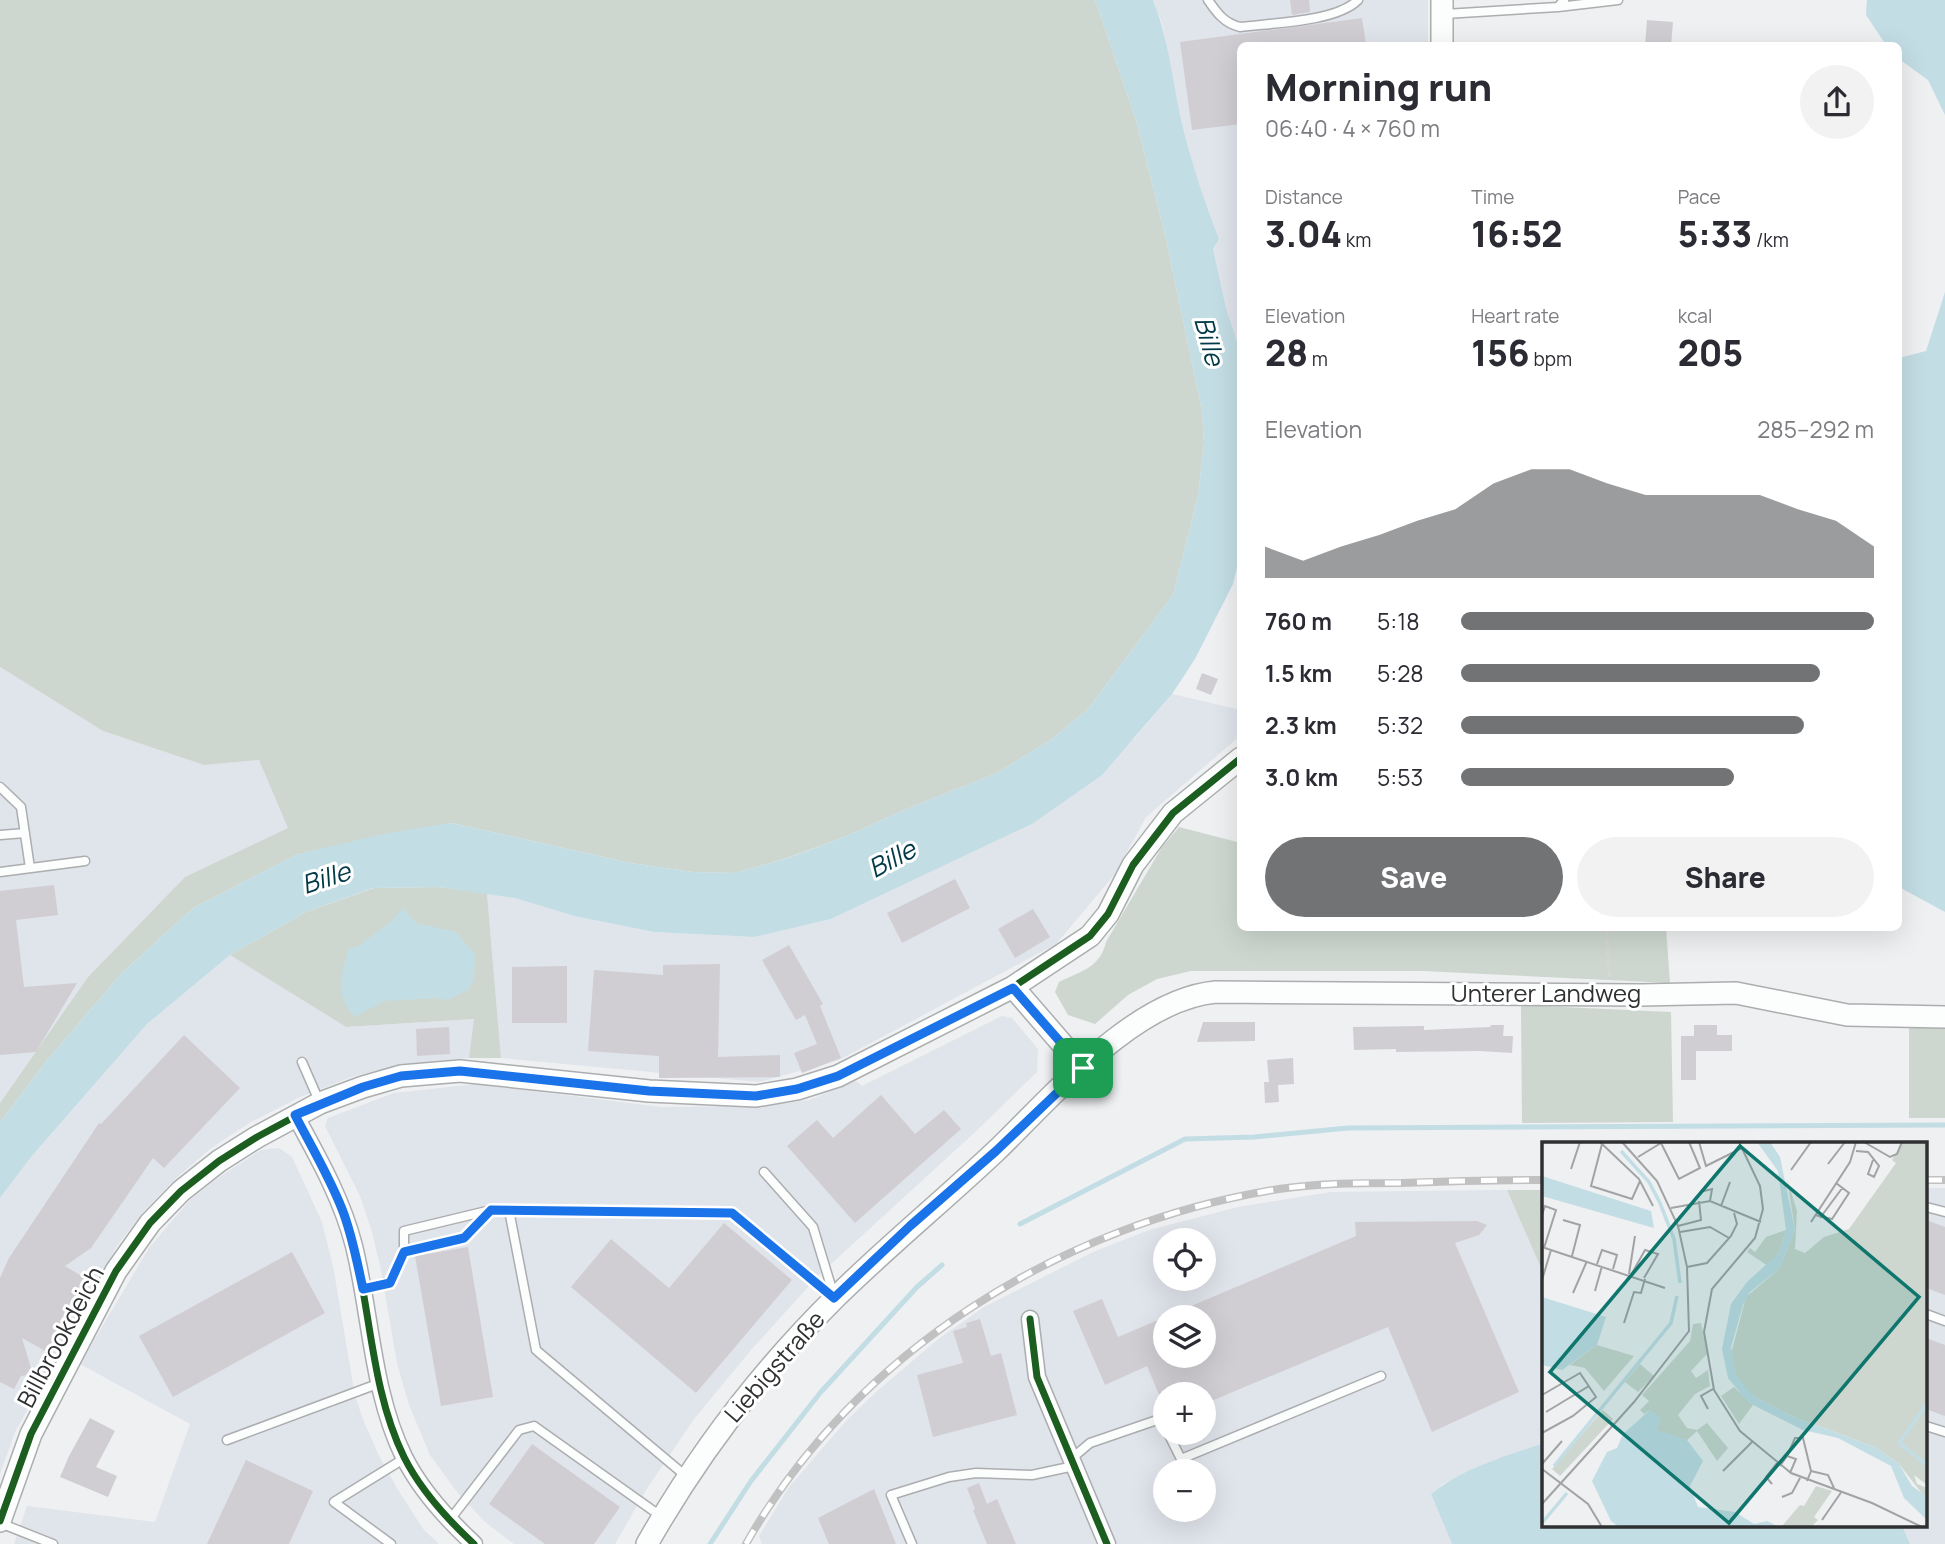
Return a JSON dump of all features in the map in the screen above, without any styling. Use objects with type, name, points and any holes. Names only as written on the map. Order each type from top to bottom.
[{"type":"street","points":[[1442,7],[1442,42]]},
{"type":"street","name":"Billbrookdeich","points":[[0,1522],[31,1434],[116,1272],[150,1223],[180,1191],[219,1161],[320,1103],[401,1076],[460,1071],[649,1091],[756,1096],[797,1089],[838,1076],[1013,988],[1090,936],[1108,914],[1132,865],[1173,813],[1237,761]]},
{"type":"street","points":[[1013,988],[1083,1068]]},
{"type":"street","name":"Unterer Landweg","points":[[1150,1015],[1189,998],[1216,992],[1609,995],[1736,993],[1847,1015],[1945,1017]]},
{"type":"street","name":"Liebigstraße","points":[[647,1544],[688,1477],[735,1411],[834,1298],[1083,1068],[1127,1030],[1150,1015]]},
{"type":"street","points":[[295,1115],[343,1210],[354,1245],[380,1383],[390,1420],[405,1458],[449,1521],[474,1544]]},
{"type":"street","points":[[1030,1319],[1037,1377],[1107,1544]]},
{"type":"lane","points":[[1208,0],[1219,16],[1229,24],[1240,27],[1329,16],[1347,10],[1358,0]]},
{"type":"lane","points":[[1442,7],[1618,0]]},
{"type":"lane","points":[[0,787],[21,807],[30,868]]},
{"type":"lane","points":[[0,835],[25,833]]},
{"type":"lane","points":[[0,872],[85,861]]},
{"type":"lane","points":[[302,1062],[320,1103]]},
{"type":"lane","points":[[764,1172],[813,1227],[834,1298]]},
{"type":"lane","points":[[1927,1207],[1945,1212]]},
{"type":"lane","points":[[363,1289],[390,1283],[404,1252],[404,1231],[491,1210],[732,1213],[834,1298]]},
{"type":"lane","points":[[404,1252],[464,1238],[491,1210]]},
{"type":"lane","points":[[509,1210],[536,1350],[688,1477]]},
{"type":"lane","points":[[1927,1314],[1945,1321]]},
{"type":"lane","points":[[1216,1444],[1381,1376]]},
{"type":"lane","points":[[227,1440],[380,1383]]},
{"type":"lane","points":[[912,1544],[891,1494],[949,1477],[976,1473],[1032,1475],[1072,1462],[1090,1443],[1153,1421]]},
{"type":"lane","points":[[449,1521],[519,1430],[534,1426],[662,1517]]},
{"type":"lane","points":[[1927,1426],[1945,1432]]},
{"type":"lane","points":[[1174,1445],[1181,1459],[1215,1445]]},
{"type":"lane","points":[[391,1544],[334,1502],[405,1458]]},
{"type":"lane","points":[[0,1522],[53,1544]]},
{"type":"path","points":[[1606,931],[1609,995]]},
{"type":"shaded area","points":[[0,0],[1095,0],[1136,120],[1166,239],[1202,411],[1204,443],[1198,496],[1173,595],[1088,709],[1052,739],[997,773],[847,836],[787,858],[735,873],[693,872],[630,863],[452,823],[298,854],[193,908],[121,974],[48,1059],[0,1122],[0,1103],[88,977],[185,877],[288,828],[259,760],[204,765],[103,731],[0,667]]},
{"type":"shaded area","points":[[1153,0],[1428,0],[1428,42],[1237,42],[1237,342],[1226,308],[1213,249],[1219,239],[1201,195],[1180,116],[1163,26]]},
{"type":"shaded area","points":[[0,667],[103,731],[204,765],[259,760],[289,829],[185,877],[88,977],[0,1103]]},
{"type":"shaded area","points":[[1172,694],[1237,709],[1237,738],[1146,817],[1115,874],[1056,944],[839,1060],[759,1082],[501,1058],[487,893],[515,898],[574,916],[654,932],[754,937],[831,919],[1032,824],[1135,738]]},
{"type":"shaded area","points":[[1179,827],[1237,842],[1237,931],[1666,931],[1670,983],[1423,971],[1191,971],[1157,979],[1128,995],[1095,1024],[1068,1015],[1055,992],[1059,982],[1088,968],[1099,958],[1162,847]]},
{"type":"shaded area","points":[[438,887],[487,893],[501,1058],[469,1058],[474,1019],[346,1027],[230,955],[306,912],[374,888]]},
{"type":"shaded area","points":[[230,955],[346,1027],[475,1019],[469,1058],[405,1064],[354,1076],[298,1098],[251,1122],[210,1149],[174,1180],[143,1212],[117,1246],[15,1432],[0,1474],[0,1198],[31,1157],[147,1024]]},
{"type":"shaded area","points":[[1521,1005],[1671,1012],[1673,1122],[1522,1123]]},
{"type":"shaded area","points":[[1002,1016],[1012,1018],[1038,1049],[1037,1072],[819,1275],[751,1350],[694,1419],[646,1490],[615,1544],[514,1544],[485,1522],[457,1492],[430,1455],[409,1405],[397,1363],[372,1232],[360,1196],[325,1126],[328,1118],[394,1093],[476,1084],[661,1107],[758,1106],[809,1100],[856,1081],[862,1086]]},
{"type":"shaded area","points":[[1909,1028],[1945,1028],[1945,1118],[1909,1118]]},
{"type":"shaded area","points":[[279,1148],[292,1157],[322,1222],[333,1266],[355,1396],[364,1422],[398,1490],[424,1530],[439,1544],[14,1544],[27,1506],[155,1522],[190,1424],[80,1364],[149,1248],[188,1202],[215,1180],[261,1150]]},
{"type":"shaded area","points":[[1927,1188],[1945,1188],[1945,1544],[1910,1544],[1902,1526],[1927,1526]]},
{"type":"shaded area","points":[[1507,1190],[1542,1270],[1542,1444],[1489,1462],[1444,1483],[1431,1494],[1452,1544],[762,1544],[759,1536],[789,1487],[846,1421],[937,1340],[984,1307],[1093,1252],[1153,1229],[1153,1291],[1216,1291],[1216,1228],[1157,1228],[1238,1207],[1331,1192]]},
{"type":"shaded area","points":[[1507,1190],[1542,1190],[1542,1270]]},
{"type":"water","name":"Bille","points":[[1095,0],[1153,0],[1166,42],[1188,147],[1219,239],[1213,249],[1226,308],[1237,342],[1237,568],[1233,584],[1195,659],[1172,694],[1102,775],[1032,824],[831,919],[754,937],[654,932],[574,916],[515,898],[438,887],[373,888],[306,912],[230,955],[147,1024],[31,1157],[0,1198],[0,1122],[48,1059],[121,974],[193,908],[298,854],[392,832],[452,823],[630,863],[693,872],[735,873],[788,858],[847,836],[997,773],[1052,739],[1088,709],[1173,595],[1198,496],[1204,443],[1202,411],[1166,239],[1136,120]]},
{"type":"water","points":[[1867,0],[1945,0],[1945,115],[1928,80],[1902,61],[1902,42],[1884,42],[1866,15]]},
{"type":"water","points":[[1945,292],[1945,912],[1902,889],[1902,357],[1926,351]]},
{"type":"water","points":[[403,908],[416,923],[456,932],[475,955],[474,979],[469,989],[448,1000],[437,998],[385,1001],[354,1017],[341,992],[348,949],[362,944]]},
{"type":"water","points":[[1542,1444],[1542,1526],[1902,1526],[1910,1544],[1452,1544],[1431,1494],[1457,1477]]},
{"type":"building","points":[[1290,0],[1309,0],[1310,12],[1292,15]]},
{"type":"building","points":[[1362,18],[1366,42],[1237,42],[1237,124],[1192,130],[1180,42]]},
{"type":"building","points":[[1647,20],[1673,22],[1671,42],[1645,42]]},
{"type":"building","points":[[1202,673],[1218,679],[1211,695],[1196,689]]},
{"type":"building","points":[[955,879],[970,908],[902,943],[887,913]]},
{"type":"building","points":[[54,885],[58,915],[16,920],[24,987],[77,983],[36,1052],[0,1055],[0,891]]},
{"type":"building","points":[[1033,909],[1050,937],[1015,958],[998,929]]},
{"type":"building","points":[[789,945],[823,1004],[820,1006],[841,1058],[802,1073],[794,1053],[817,1044],[805,1015],[796,1020],[762,960]]},
{"type":"building","points":[[720,964],[718,1057],[780,1055],[780,1077],[659,1078],[659,1056],[588,1051],[594,970],[663,975],[663,965]]},
{"type":"building","points":[[567,966],[567,1023],[512,1023],[512,967]]},
{"type":"building","points":[[1203,1022],[1255,1022],[1255,1041],[1197,1042]]},
{"type":"building","points":[[1504,1025],[1503,1036],[1513,1036],[1512,1053],[1354,1050],[1353,1027],[1424,1026],[1424,1030]]},
{"type":"building","points":[[1694,1025],[1717,1025],[1717,1035],[1732,1035],[1732,1051],[1696,1051],[1696,1080],[1681,1080],[1681,1036],[1694,1036]]},
{"type":"building","points":[[449,1027],[450,1054],[417,1056],[416,1029]]},
{"type":"building","points":[[184,1035],[240,1088],[164,1168],[153,1158],[91,1248],[65,1266],[85,1278],[66,1310],[69,1312],[47,1352],[22,1338],[31,1368],[28,1375],[21,1376],[14,1389],[0,1382],[0,1278],[9,1258],[99,1123],[101,1124]]},
{"type":"building","points":[[1293,1058],[1294,1084],[1278,1085],[1279,1102],[1265,1103],[1264,1082],[1269,1082],[1267,1060]]},
{"type":"building","points":[[881,1095],[915,1134],[944,1110],[961,1129],[855,1223],[787,1146],[817,1120],[833,1138]]},
{"type":"building","points":[[1927,1220],[1945,1227],[1945,1295],[1927,1288]]},
{"type":"building","points":[[1477,1221],[1487,1225],[1479,1235],[1455,1243],[1519,1392],[1432,1432],[1388,1327],[1216,1399],[1216,1382],[1154,1382],[1147,1366],[1105,1385],[1073,1311],[1102,1299],[1118,1337],[1153,1322],[1153,1368],[1216,1368],[1216,1305],[1193,1305],[1356,1236],[1355,1222]]},
{"type":"building","points":[[724,1223],[792,1280],[696,1393],[571,1287],[611,1239],[669,1288]]},
{"type":"building","points":[[468,1247],[493,1397],[441,1406],[415,1256]]},
{"type":"building","points":[[292,1252],[325,1313],[173,1397],[139,1336]]},
{"type":"building","points":[[980,1319],[991,1356],[1001,1353],[1017,1415],[933,1437],[917,1375],[963,1363],[953,1331]]},
{"type":"building","points":[[1927,1338],[1945,1345],[1945,1416],[1927,1409]]},
{"type":"building","points":[[90,1418],[115,1431],[96,1467],[117,1476],[108,1497],[60,1477]]},
{"type":"building","points":[[532,1444],[620,1507],[594,1544],[545,1544],[489,1504]]},
{"type":"building","points":[[246,1460],[313,1491],[289,1544],[207,1544]]},
{"type":"building","points":[[979,1483],[987,1504],[997,1499],[1016,1544],[987,1544],[967,1488]]},
{"type":"building","points":[[874,1489],[896,1544],[829,1544],[818,1518]]},
{"type":"waterway","points":[[1020,1224],[1185,1139],[1254,1137],[1348,1128],[1945,1125]]},
{"type":"waterway","points":[[710,1544],[751,1481],[820,1393],[917,1287],[942,1265]]},
{"type":"railway","points":[[746,1544],[791,1475],[845,1412],[906,1356],[972,1307],[1044,1265],[1120,1232],[1199,1206],[1279,1189],[1340,1184],[1542,1180]]},
{"type":"railway","points":[[1927,1180],[1945,1180]]},
{"type":"cycle path","points":[[0,1521],[31,1434],[116,1271],[150,1223],[181,1191],[219,1161],[257,1137],[320,1103],[401,1076],[460,1071],[649,1091],[756,1096],[797,1089],[838,1076],[1013,987],[1090,936],[1108,914],[1133,865],[1173,813],[1237,761]]},
{"type":"cycle path","points":[[295,1115],[329,1179],[349,1229],[360,1272],[379,1380],[393,1432],[404,1457],[426,1493],[474,1544]]},
{"type":"cycle path","points":[[1030,1319],[1037,1377],[1107,1544]]},
{"type":"route","points":[[1013,988],[1083,1068],[834,1298],[732,1213],[491,1210],[464,1238],[404,1252],[390,1283],[363,1289],[343,1210],[295,1115],[363,1087],[401,1076],[460,1071],[649,1091],[756,1096],[797,1089],[838,1076],[1013,988]]}]
